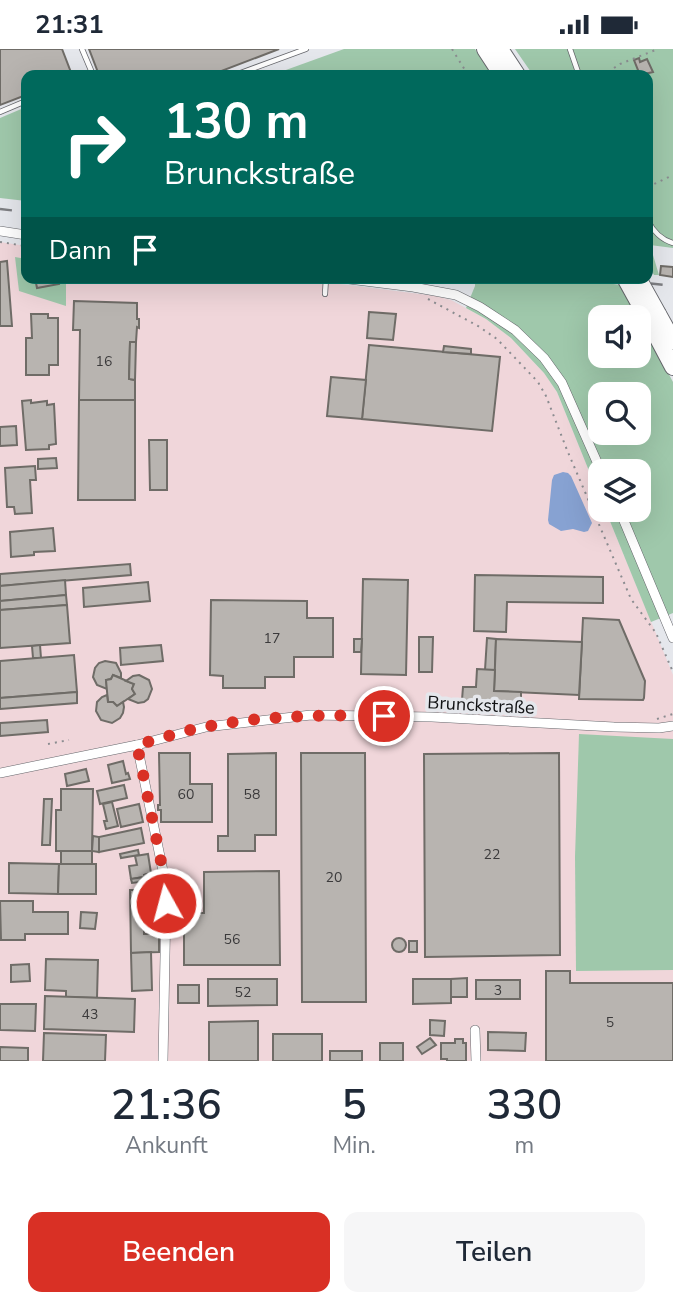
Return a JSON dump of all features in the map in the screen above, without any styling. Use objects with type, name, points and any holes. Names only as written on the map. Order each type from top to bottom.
[{"type":"highway","points":[[485,49],[499,70]]},
{"type":"highway","points":[[500,49],[514,70]]},
{"type":"highway","points":[[629,284],[673,341]]},
{"type":"highway","points":[[641,284],[673,367]]},
{"type":"street","points":[[0,231],[21,234]]},
{"type":"street","points":[[390,284],[456,295],[515,330],[544,358],[562,383],[596,459]]},
{"type":"street","points":[[624,522],[673,638]]},
{"type":"street","name":"Brunckstraße","points":[[0,773],[137,745],[206,727],[311,715],[432,717],[614,727],[673,726]]},
{"type":"street","points":[[137,745],[163,871],[166,903],[163,1061]]},
{"type":"street","points":[[475,1030],[476,1061]]},
{"type":"lane","points":[[82,49],[90,70]]},
{"type":"lane","points":[[249,70],[306,49]]},
{"type":"lane","points":[[570,49],[577,70]]},
{"type":"lane","points":[[0,112],[21,103]]},
{"type":"lane","points":[[653,229],[667,242],[673,243]]},
{"type":"lane","points":[[325,293],[326,284]]},
{"type":"path","points":[[452,49],[465,70]]},
{"type":"path","points":[[614,68],[657,49]]},
{"type":"path","points":[[653,185],[673,175]]},
{"type":"path","points":[[0,242],[21,245]]},
{"type":"path","points":[[422,295],[497,339],[538,382],[631,599],[656,633],[673,672]]},
{"type":"path","points":[[48,744],[69,740]]},
{"type":"shaded area","points":[[0,242],[21,245],[21,284],[340,284],[436,296],[451,300],[486,319],[511,338],[544,373],[557,392],[588,468],[588,522],[610,522],[673,675],[673,1061],[0,1061]]},
{"type":"green space","points":[[344,49],[475,49],[489,70],[286,70]]},
{"type":"green space","points":[[515,49],[673,49],[673,248],[653,245],[653,70],[530,70]]},
{"type":"green space","points":[[21,109],[21,200],[0,198],[0,118]]},
{"type":"green space","points":[[653,255],[659,275],[653,273]]},
{"type":"green space","points":[[15,257],[21,258],[21,284],[66,284],[66,306],[19,291]]},
{"type":"green space","points":[[475,284],[621,285],[632,305],[588,305],[588,368],[651,368],[651,341],[673,382],[673,613],[651,622],[610,522],[651,522],[651,459],[588,459],[588,468],[557,392],[544,373],[511,338],[466,308]]},
{"type":"green space","points":[[579,734],[673,739],[673,970],[576,971],[575,857]]},
{"type":"water","points":[[563,472],[571,476],[588,514],[588,522],[592,523],[588,531],[561,531],[549,524],[554,475]]},
{"type":"building","points":[[0,49],[62,49],[70,70],[21,70],[21,97],[0,105]]},
{"type":"building","points":[[89,49],[279,49],[224,70],[97,70]]},
{"type":"building","points":[[639,58],[640,62],[647,59],[652,70],[638,70],[634,60]]},
{"type":"building","points":[[7,261],[12,326],[0,326],[0,262]]},
{"type":"building","points":[[661,266],[673,267],[673,277],[660,275]]},
{"type":"building","points":[[36,284],[59,284],[37,288]]},
{"type":"building","points":[[74,301],[137,303],[139,328],[137,327],[136,342],[130,342],[129,379],[135,380],[135,400],[79,400],[80,330],[73,330]]},
{"type":"building","points":[[369,312],[396,314],[393,340],[367,338]]},
{"type":"building","points":[[31,314],[48,314],[48,318],[58,318],[58,365],[49,365],[49,375],[26,375],[26,338],[32,338]]},
{"type":"building","points":[[130,342],[136,342],[135,380],[129,379]]},
{"type":"building","points":[[369,345],[500,357],[492,431],[362,419]]},
{"type":"building","points":[[444,346],[471,349],[471,354],[443,352]]},
{"type":"building","points":[[331,377],[366,380],[362,419],[327,416]]},
{"type":"building","points":[[31,400],[31,403],[47,401],[47,405],[54,404],[56,444],[49,445],[49,449],[26,450],[22,401]]},
{"type":"building","points":[[79,400],[135,400],[135,500],[78,500]]},
{"type":"building","points":[[16,426],[17,445],[0,446],[0,427]]},
{"type":"building","points":[[149,440],[167,440],[167,490],[150,490]]},
{"type":"building","points":[[56,458],[57,468],[38,469],[38,459]]},
{"type":"building","points":[[35,466],[36,480],[30,480],[32,513],[15,514],[14,507],[7,507],[5,468]]},
{"type":"building","points":[[53,528],[55,551],[11,557],[10,532]]},
{"type":"building","points":[[130,564],[131,575],[0,586],[0,574]]},
{"type":"building","points":[[475,575],[603,577],[603,603],[507,602],[506,632],[474,631]]},
{"type":"building","points":[[363,579],[408,580],[406,675],[361,674]]},
{"type":"building","points":[[65,580],[66,595],[0,601],[0,586]]},
{"type":"building","points":[[148,582],[150,601],[84,607],[83,588]]},
{"type":"building","points":[[66,595],[67,605],[0,610],[0,601]]},
{"type":"building","points":[[211,600],[307,601],[307,618],[333,618],[333,657],[294,657],[294,677],[265,677],[265,688],[223,688],[223,676],[210,675]]},
{"type":"building","points":[[67,605],[70,643],[0,648],[0,610]]},
{"type":"building","points":[[583,618],[619,620],[645,681],[643,700],[579,699]]},
{"type":"building","points":[[419,637],[433,637],[432,672],[419,672]]},
{"type":"building","points":[[487,638],[496,639],[495,670],[485,670]]},
{"type":"building","points":[[354,639],[362,639],[361,652],[354,652]]},
{"type":"building","points":[[496,639],[582,642],[579,695],[494,691]]},
{"type":"building","points":[[40,645],[41,658],[33,658],[32,646]]},
{"type":"building","points":[[161,645],[163,661],[121,665],[120,648]]},
{"type":"building","points":[[74,655],[77,692],[0,698],[0,661]]},
{"type":"building","points":[[105,661],[116,663],[121,673],[121,678],[113,675],[106,680],[107,689],[97,685],[93,677],[95,668]]},
{"type":"building","points":[[477,669],[495,670],[494,691],[521,692],[521,705],[462,700],[463,687],[476,687]]},
{"type":"building","points":[[113,675],[134,684],[132,689],[135,694],[117,706],[108,702],[106,680]]},
{"type":"building","points":[[139,675],[149,680],[152,689],[148,699],[138,703],[128,699],[135,694],[132,689],[134,684],[126,681]]},
{"type":"building","points":[[77,692],[77,703],[0,709],[0,698]]},
{"type":"building","points":[[107,695],[108,702],[117,706],[123,702],[124,707],[120,718],[112,723],[101,720],[96,711],[97,702]]},
{"type":"building","points":[[47,720],[48,732],[0,736],[0,723]]},
{"type":"building","points":[[159,753],[190,753],[190,784],[212,784],[212,822],[161,822],[161,810],[158,810]]},
{"type":"building","points":[[276,753],[276,835],[255,835],[255,851],[218,851],[218,836],[228,836],[228,754]]},
{"type":"building","points":[[301,753],[365,753],[366,1002],[302,1002]]},
{"type":"building","points":[[559,753],[560,955],[425,957],[424,754]]},
{"type":"building","points":[[123,761],[130,779],[112,783],[108,765]]},
{"type":"building","points":[[86,769],[89,781],[67,786],[65,774]]},
{"type":"building","points":[[124,785],[127,798],[100,804],[97,791]]},
{"type":"building","points":[[61,789],[93,789],[92,851],[56,851],[56,810],[61,810]]},
{"type":"building","points":[[44,799],[52,799],[50,845],[42,845]]},
{"type":"building","points":[[112,802],[118,826],[106,829],[103,804]]},
{"type":"building","points":[[139,804],[143,822],[121,827],[117,809]]},
{"type":"building","points":[[141,828],[144,843],[99,852],[99,837]]},
{"type":"building","points":[[93,836],[99,837],[99,852],[92,851]]},
{"type":"building","points":[[138,850],[139,855],[121,858],[120,854]]},
{"type":"building","points":[[61,851],[92,851],[92,864],[61,864]]},
{"type":"building","points":[[148,854],[151,873],[131,879],[129,866],[137,865],[135,856]]},
{"type":"building","points":[[9,863],[59,864],[58,894],[9,893]]},
{"type":"building","points":[[59,864],[96,864],[96,894],[58,894]]},
{"type":"building","points":[[279,871],[280,965],[184,965],[184,913],[204,913],[204,872]]},
{"type":"building","points":[[147,874],[148,881],[132,883],[131,879]]},
{"type":"building","points":[[130,890],[150,890],[151,930],[144,930],[144,934],[159,934],[159,952],[131,953]]},
{"type":"building","points":[[0,901],[33,901],[33,912],[68,912],[68,934],[25,934],[25,940],[1,940]]},
{"type":"building","points":[[81,912],[97,913],[95,929],[80,928]]},
{"type":"building","points":[[399,938],[404,940],[404,950],[399,952],[394,950],[392,945],[394,940]]},
{"type":"building","points":[[409,941],[417,941],[417,952],[409,952]]},
{"type":"building","points":[[151,952],[152,990],[132,991],[131,953]]},
{"type":"building","points":[[46,959],[98,960],[97,998],[66,997],[66,991],[45,990]]},
{"type":"building","points":[[29,964],[30,981],[11,982],[11,965]]},
{"type":"building","points":[[546,971],[570,971],[570,983],[673,983],[673,1061],[546,1061]]},
{"type":"building","points":[[467,978],[467,997],[451,997],[451,979]]},
{"type":"building","points":[[208,979],[277,979],[277,1005],[208,1006]]},
{"type":"building","points":[[413,979],[451,979],[451,1003],[413,1004]]},
{"type":"building","points":[[476,980],[520,980],[520,999],[476,999]]},
{"type":"building","points":[[178,985],[199,985],[199,1003],[178,1003]]},
{"type":"building","points":[[45,996],[135,999],[134,1032],[44,1029]]},
{"type":"building","points":[[0,1004],[36,1004],[35,1031],[0,1030]]},
{"type":"building","points":[[430,1020],[445,1021],[444,1036],[430,1035]]},
{"type":"building","points":[[258,1021],[258,1061],[209,1061],[209,1022]]},
{"type":"building","points":[[488,1032],[526,1033],[525,1051],[488,1050]]},
{"type":"building","points":[[44,1033],[106,1035],[105,1061],[43,1061]]},
{"type":"building","points":[[273,1034],[322,1034],[322,1061],[273,1061]]},
{"type":"building","points":[[430,1038],[436,1045],[422,1054],[417,1047]]},
{"type":"building","points":[[455,1039],[463,1039],[463,1043],[466,1043],[466,1061],[441,1059],[441,1043],[455,1043]]},
{"type":"building","points":[[380,1043],[403,1043],[403,1061],[380,1061]]},
{"type":"building","points":[[0,1047],[28,1048],[28,1061],[0,1061]]},
{"type":"building","points":[[330,1051],[362,1051],[362,1061],[330,1061]]},
{"type":"railway","points":[[0,209],[21,211]]},
{"type":"railway","points":[[653,284],[673,286]]},
{"type":"route","points":[[166,903],[163,871],[137,745],[223,724],[311,715],[384,716]]}]
